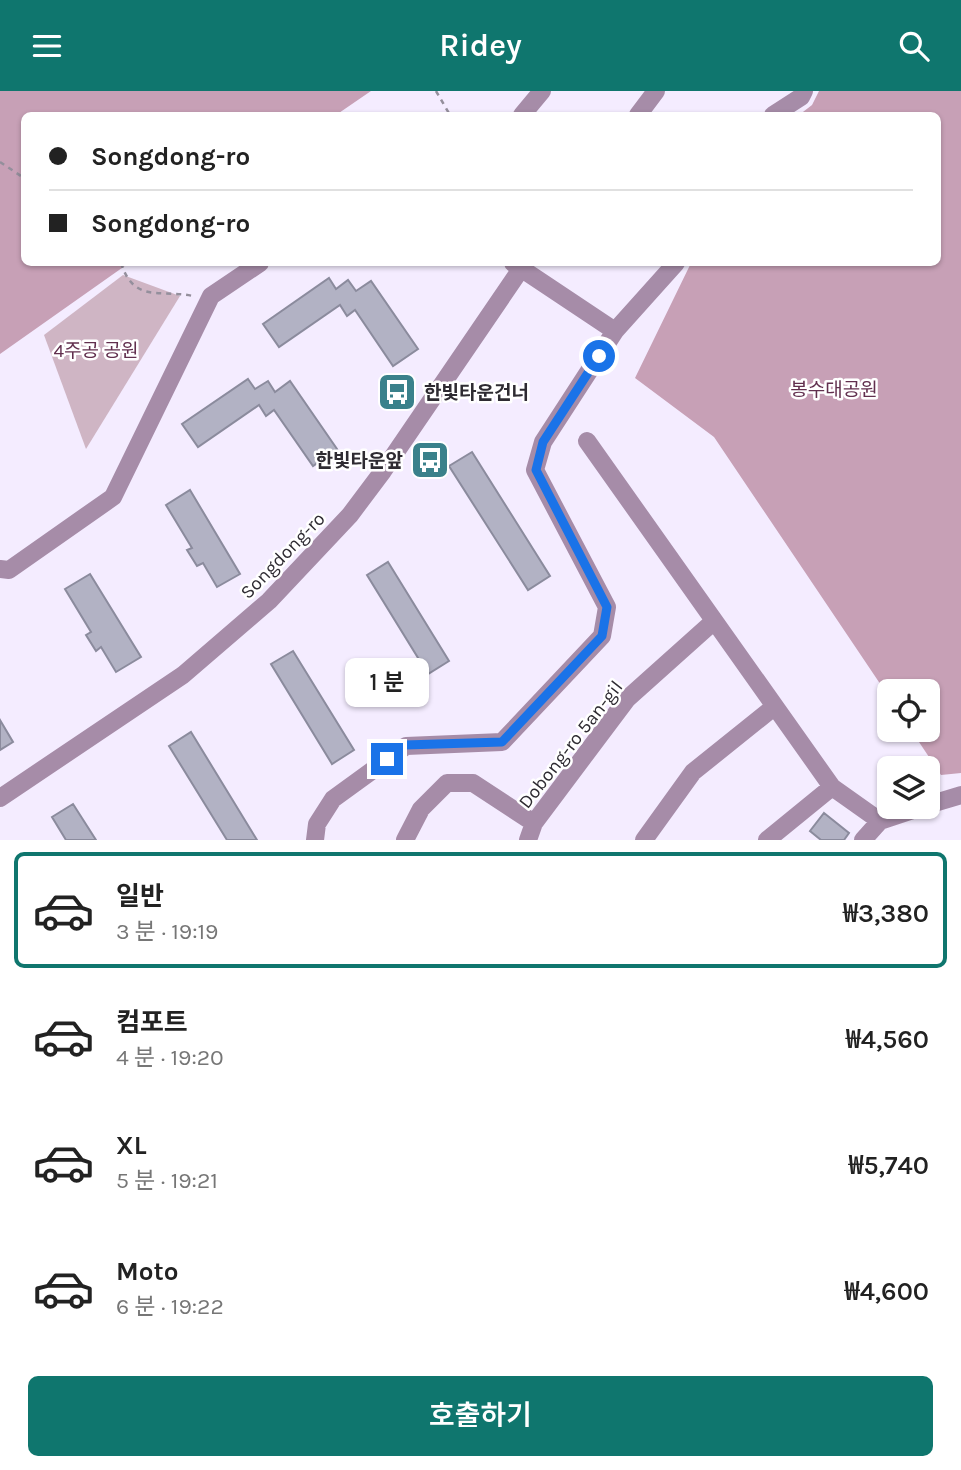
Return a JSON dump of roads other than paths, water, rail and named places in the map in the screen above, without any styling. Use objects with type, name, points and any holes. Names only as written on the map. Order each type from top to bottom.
[{"type":"street","points":[[524,112],[542,91]]},
{"type":"street","points":[[640,112],[656,91]]},
{"type":"street","points":[[777,112],[804,91]]},
{"type":"street","points":[[0,569],[9,570],[113,497],[211,296],[256,266]]},
{"type":"street","name":"Songdong-ro","points":[[0,798],[183,675],[269,601],[350,515],[375,482],[519,266]]},
{"type":"street","name":"Songdong-ro","points":[[523,266],[615,331]]},
{"type":"street","points":[[315,840],[317,824],[333,799],[405,745],[502,742],[602,636],[607,607],[536,470],[543,442],[615,331],[673,266]]},
{"type":"street","points":[[587,441],[832,787],[880,821]]},
{"type":"street","name":"Dobong-ro 5an-gil","points":[[531,832],[627,699],[713,622]]},
{"type":"street","points":[[644,840],[693,772],[774,707]]},
{"type":"street","points":[[405,840],[421,809],[447,782],[473,783],[531,832]]},
{"type":"street","points":[[767,840],[832,787]]},
{"type":"street","points":[[940,801],[961,795]]},
{"type":"street","points":[[863,840],[880,821],[886,819]]},
{"type":"place","name":"한빛타운건너","points":[[397,392]]},
{"type":"place","name":"한빛타운앞","points":[[430,460]]},
{"type":"park label","name":"4주공 공원","points":[[96,350]]},
{"type":"park label","name":"봉수대공원","points":[[834,389]]}]
